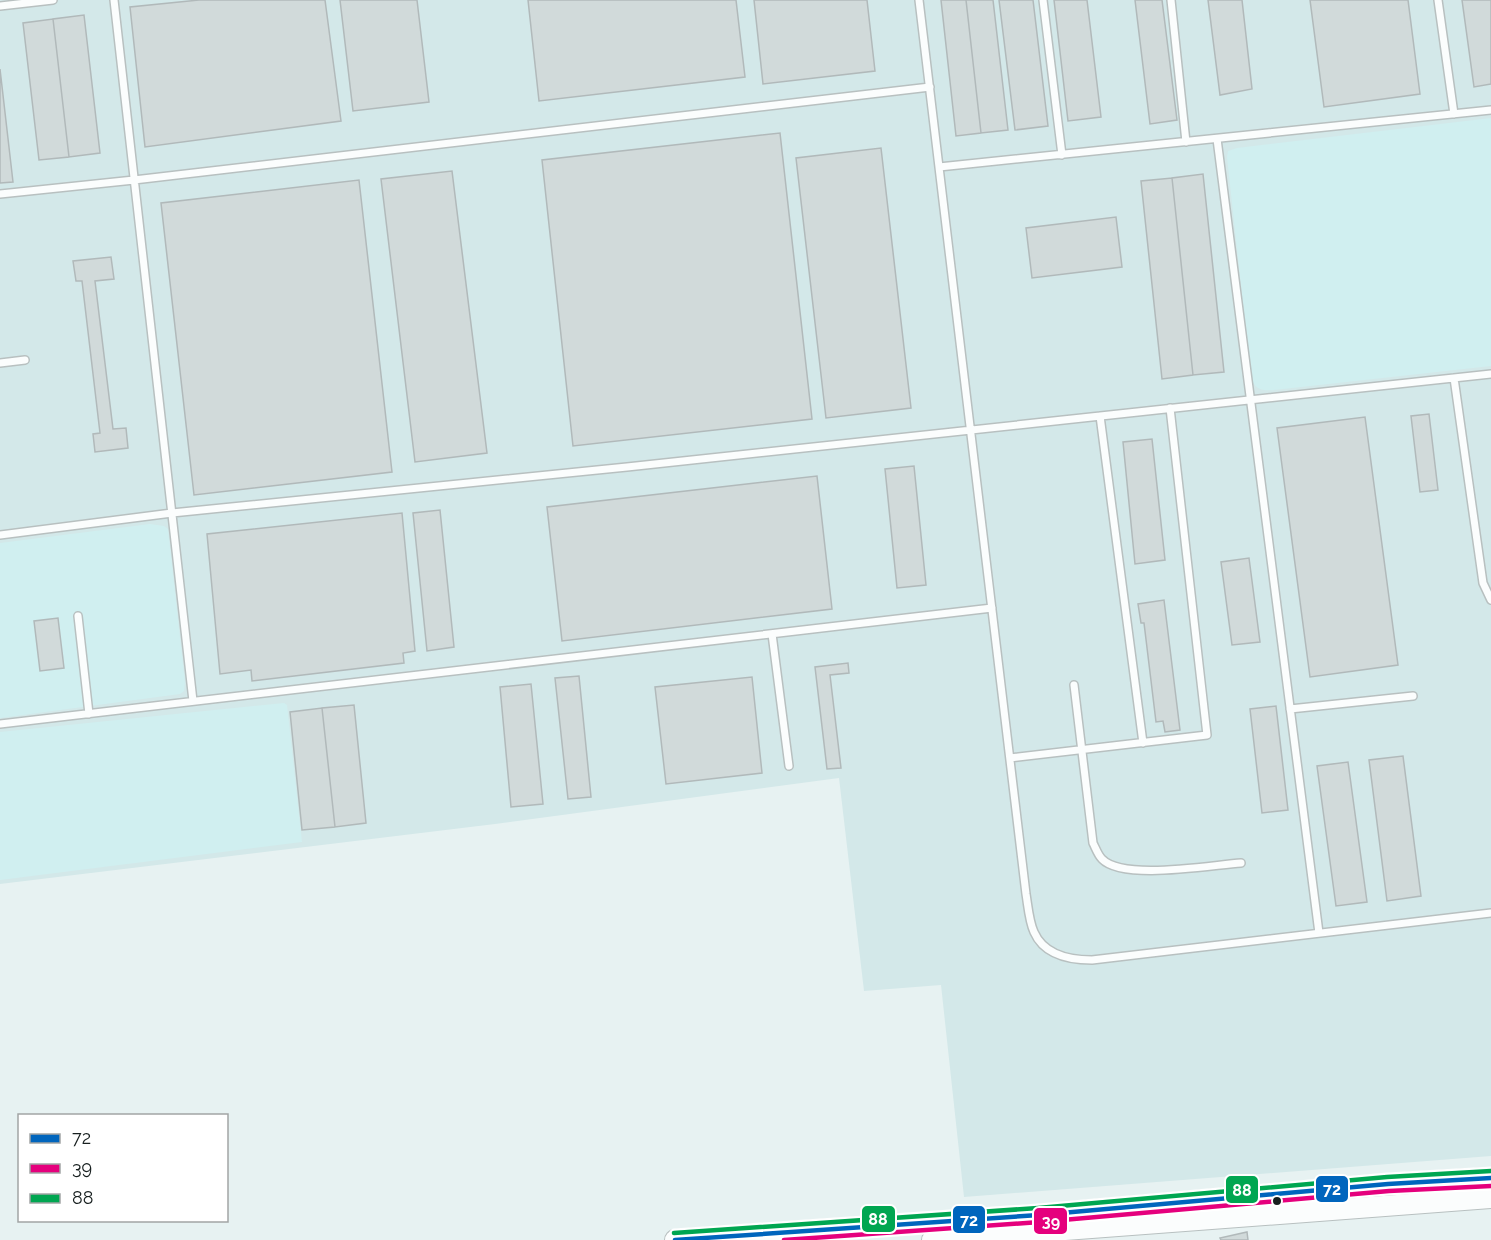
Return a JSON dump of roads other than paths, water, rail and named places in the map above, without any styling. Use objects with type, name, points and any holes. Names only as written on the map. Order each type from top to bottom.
[{"type":"street","points":[[675,1240],[1045,1229],[1388,1184],[1491,1178]]},
{"type":"street","points":[[932,1240],[1045,1229],[1491,1198]]},
{"type":"lane","points":[[0,6],[52,0]]},
{"type":"lane","points":[[114,0],[193,701]]},
{"type":"lane","points":[[920,0],[1026,894],[1033,931],[1039,941],[1058,955],[1077,960],[1092,960],[1491,913]]},
{"type":"lane","points":[[1043,0],[1062,154]]},
{"type":"lane","points":[[1171,0],[1186,142]]},
{"type":"lane","points":[[1438,0],[1454,114]]},
{"type":"lane","points":[[0,194],[930,87]]},
{"type":"lane","points":[[939,167],[1491,110]]},
{"type":"lane","points":[[1216,138],[1319,933]]},
{"type":"lane","points":[[0,363],[25,360]]},
{"type":"lane","points":[[0,535],[172,513],[1491,374]]},
{"type":"lane","points":[[1454,378],[1483,584],[1491,600]]},
{"type":"lane","points":[[1010,758],[1207,735],[1170,408]]},
{"type":"lane","points":[[1100,416],[1143,743]]},
{"type":"lane","points":[[0,724],[992,608]]},
{"type":"lane","points":[[78,615],[89,714]]},
{"type":"lane","points":[[772,634],[789,766]]},
{"type":"lane","points":[[1074,685],[1093,843],[1103,860],[1116,867],[1137,871],[1241,863]]},
{"type":"lane","points":[[1290,709],[1413,696]]}]
